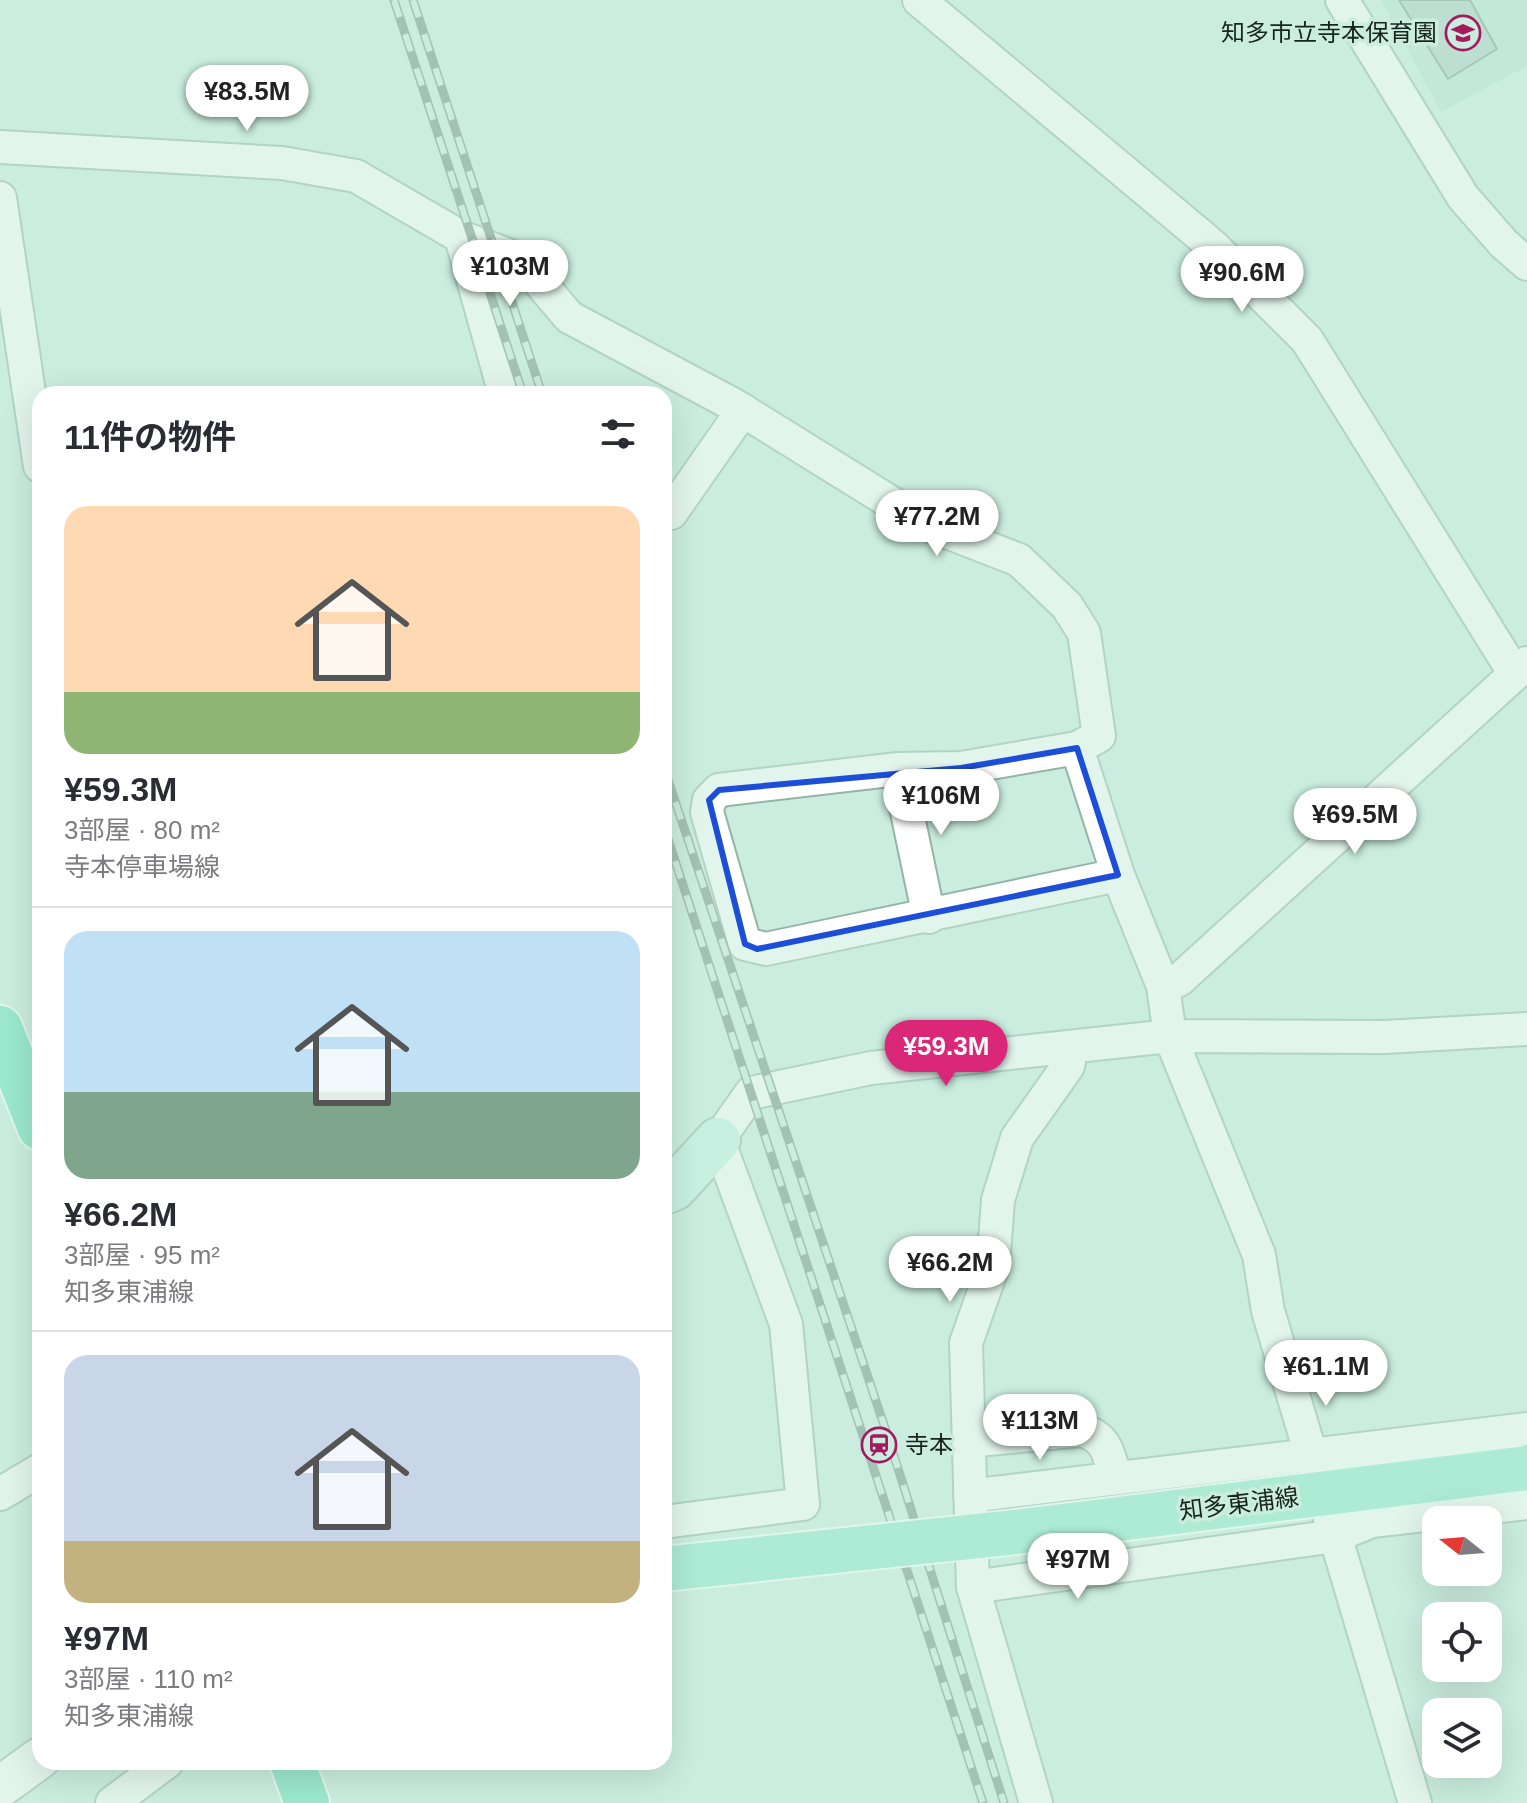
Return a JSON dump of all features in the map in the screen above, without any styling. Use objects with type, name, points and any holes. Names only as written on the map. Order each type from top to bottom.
[{"type":"highway","points":[[3,1043],[32,1110]]},
{"type":"highway","points":[[295,1770],[307,1803]]},
{"type":"main road","points":[[672,1189],[718,1140]]},
{"type":"main road","name":"知多東浦線","points":[[672,1568],[1007,1533],[1527,1468]]},
{"type":"street","points":[[919,0],[1213,246],[1307,340],[1521,668],[1179,980],[1163,986]]},
{"type":"street","points":[[1342,0],[1463,197],[1527,264]]},
{"type":"street","points":[[0,147],[282,163],[356,176],[461,237],[521,260],[569,317],[743,410],[924,523],[1019,560],[1067,606],[1084,633],[1099,736],[1077,748],[961,768],[898,769],[719,790],[709,800],[707,812],[745,944],[766,949],[1118,875]]},
{"type":"street","points":[[0,198],[32,412]]},
{"type":"street","points":[[461,237],[503,386]]},
{"type":"street","points":[[672,512],[743,410]]},
{"type":"street","points":[[1077,748],[1118,875],[1163,986],[1170,1036],[1259,1255],[1268,1311],[1415,1803]]},
{"type":"street","points":[[898,769],[929,917]]},
{"type":"street","points":[[672,1521],[803,1504],[786,1324],[718,1140],[751,1093],[768,1087],[871,1068],[1170,1036],[1385,1037],[1527,1029]]},
{"type":"street","points":[[1036,1803],[973,1587],[966,1343],[993,1266],[998,1200],[1017,1138],[1068,1066],[1072,1047]]},
{"type":"street","points":[[970,1496],[1527,1429]]},
{"type":"street","points":[[968,1441],[1081,1430],[1098,1435],[1108,1448],[1115,1478]]},
{"type":"street","points":[[0,1494],[32,1475]]},
{"type":"street","points":[[973,1587],[1335,1536],[1372,1521],[1527,1503]]},
{"type":"street","points":[[0,1787],[32,1764]]},
{"type":"street","points":[[112,1803],[156,1770]]},
{"type":"highlighted area","points":[[1077,748],[1118,875],[757,949],[745,944],[709,800],[719,790],[961,768]]},
{"type":"shaded area","name":"知多市立寺本保育園","points":[[1381,0],[1527,0],[1527,66],[1441,112]]},
{"type":"building","points":[[1399,0],[1470,0],[1497,49],[1448,79]]},
{"type":"railway","points":[[394,0],[520,386]]},
{"type":"railway","points":[[413,0],[539,386]]},
{"type":"railway","points":[[672,792],[889,1440],[1004,1803]]},
{"type":"railway","points":[[672,851],[983,1803]]},
{"type":"place","name":"知多市立寺本保育園","points":[[1463,33]]},
{"type":"place","name":"寺本","points":[[879,1445]]}]
